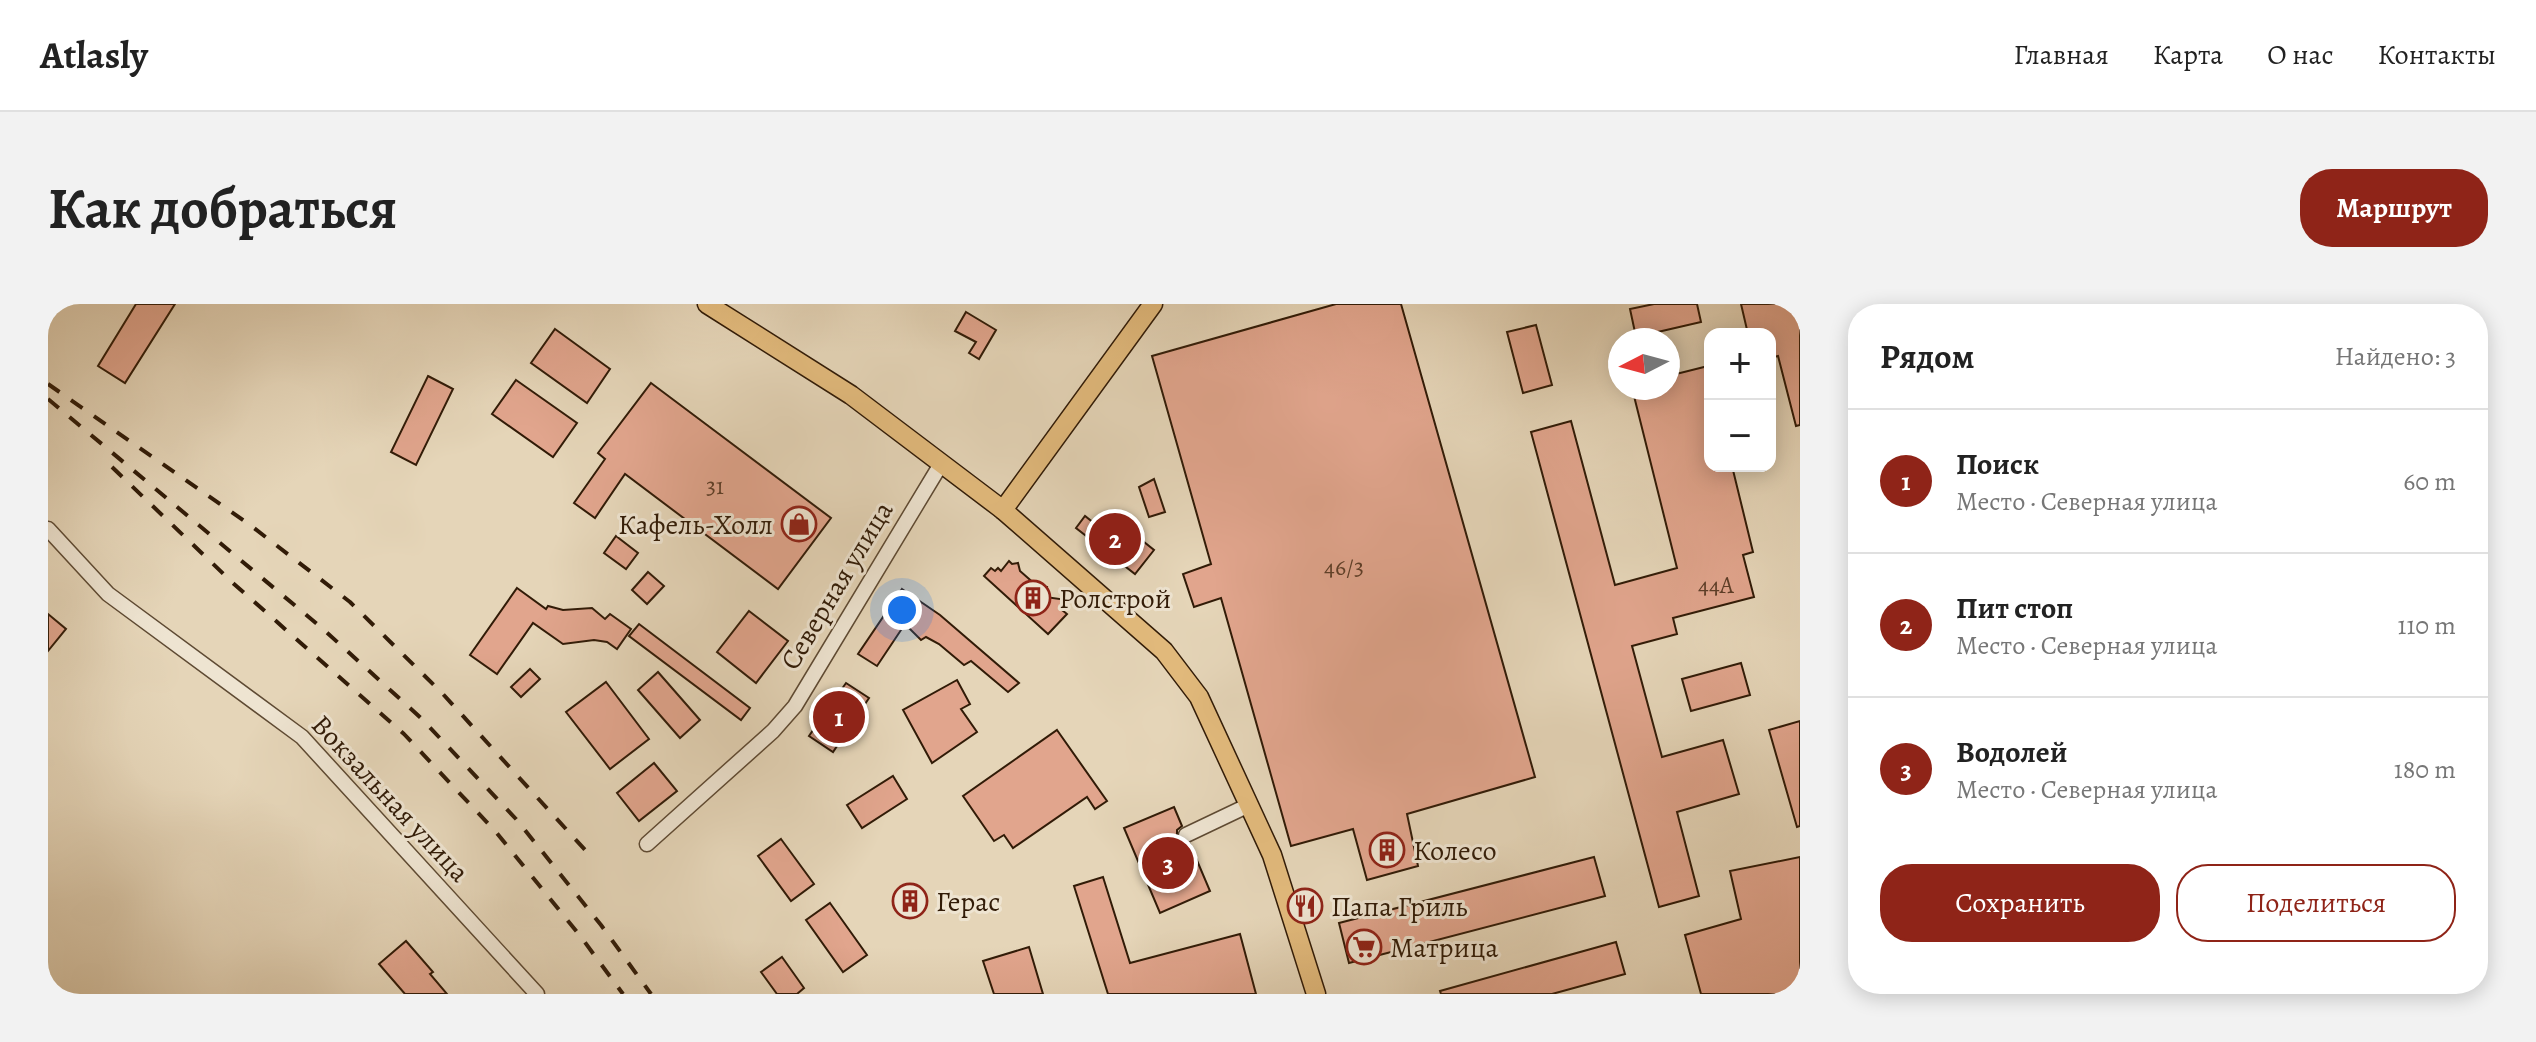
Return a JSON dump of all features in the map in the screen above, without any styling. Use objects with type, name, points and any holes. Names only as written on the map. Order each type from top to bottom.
[{"type":"main road","points":[[707,304],[851,395],[1003,510],[1164,651],[1199,697],[1272,855],[1316,994]]},
{"type":"main road","points":[[1003,510],[1153,304]]},
{"type":"street","name":"Северная улица","points":[[647,844],[773,731],[795,706],[941,464]]},
{"type":"street","name":"Вокзальная улица","points":[[48,529],[108,594],[302,737],[537,994]]},
{"type":"street","points":[[1186,835],[1249,805]]},
{"type":"building","points":[[136,304],[175,304],[125,383],[98,366]]},
{"type":"building","points":[[1336,304],[1401,304],[1535,777],[1407,814],[1418,866],[1367,880],[1353,829],[1291,846],[1221,598],[1194,607],[1183,574],[1211,564],[1152,356]]},
{"type":"building","points":[[1654,304],[1697,304],[1701,322],[1675,328],[1634,328],[1630,309]]},
{"type":"building","points":[[1741,304],[1800,304],[1800,425],[1796,426],[1776,356],[1776,328],[1747,328]]},
{"type":"building","points":[[966,312],[996,330],[979,359],[969,353],[976,342],[955,331]]},
{"type":"building","points":[[1536,325],[1552,385],[1523,393],[1507,332]]},
{"type":"building","points":[[555,329],[610,369],[587,403],[531,363]]},
{"type":"building","points":[[1704,367],[1704,472],[1733,472],[1753,552],[1743,555],[1754,597],[1673,618],[1677,634],[1632,646],[1662,757],[1723,740],[1739,794],[1677,812],[1699,896],[1659,907],[1531,432],[1571,421],[1615,585],[1677,568],[1635,400],[1680,400],[1680,373]]},
{"type":"building","points":[[428,376],[453,389],[416,465],[391,452]]},
{"type":"building","points":[[516,380],[577,423],[553,457],[492,414]]},
{"type":"building","points":[[651,383],[831,518],[778,589],[625,474],[595,518],[574,503],[605,459],[598,453]]},
{"type":"building","points":[[1154,479],[1165,512],[1149,517],[1139,487]]},
{"type":"building","points":[[1109,514],[1154,550],[1135,574],[1076,528],[1085,516],[1099,527]]},
{"type":"building","points":[[616,536],[638,553],[626,569],[604,553]]},
{"type":"building","name":"Ролстрой","points":[[1009,561],[1018,563],[1020,571],[1036,585],[1047,587],[1045,597],[1067,600],[1062,610],[1067,614],[1048,634],[984,576],[991,568],[1001,571]]},
{"type":"building","points":[[648,572],[664,586],[647,604],[632,590]]},
{"type":"building","points":[[517,588],[546,609],[548,606],[563,610],[592,608],[605,619],[610,614],[631,629],[617,649],[607,642],[594,640],[563,644],[533,623],[497,674],[470,655]]},
{"type":"building","points":[[902,589],[940,615],[1019,683],[1008,692],[971,661],[964,665],[939,644],[926,637],[921,640],[905,624],[877,666],[858,654]]},
{"type":"building","points":[[749,611],[788,641],[756,683],[717,652]]},
{"type":"building","points":[[48,614],[66,629],[48,651]]},
{"type":"building","points":[[639,624],[750,708],[741,720],[629,636]]},
{"type":"building","points":[[1741,663],[1750,695],[1691,711],[1682,679]]},
{"type":"building","points":[[530,669],[540,679],[521,697],[511,687]]},
{"type":"building","points":[[658,672],[700,720],[680,738],[638,690]]},
{"type":"building","points":[[957,680],[970,704],[961,709],[977,732],[932,763],[903,710]]},
{"type":"building","points":[[606,682],[649,739],[610,769],[566,712]]},
{"type":"building","points":[[846,683],[869,698],[833,752],[809,736]]},
{"type":"building","points":[[1800,721],[1800,826],[1797,827],[1769,730]]},
{"type":"building","points":[[1057,730],[1107,801],[1095,809],[1087,797],[1013,848],[1004,835],[994,841],[963,796]]},
{"type":"building","points":[[654,763],[677,791],[639,821],[617,793]]},
{"type":"building","points":[[893,776],[907,799],[862,828],[847,805]]},
{"type":"building","points":[[1174,807],[1182,826],[1177,830],[1177,839],[1181,844],[1190,844],[1210,891],[1160,913],[1124,828]]},
{"type":"building","points":[[781,839],[814,884],[791,901],[758,856]]},
{"type":"building","points":[[1594,857],[1605,896],[1349,963],[1339,923]]},
{"type":"building","points":[[1800,857],[1800,994],[1701,994],[1685,935],[1741,919],[1730,871]]},
{"type":"building","points":[[1103,877],[1130,963],[1240,934],[1256,994],[1108,994],[1074,886]]},
{"type":"building","points":[[830,903],[867,955],[843,972],[806,920]]},
{"type":"building","points":[[406,941],[447,994],[405,994],[379,964]]},
{"type":"building","points":[[1616,942],[1625,974],[1552,994],[1441,994],[1440,991]]},
{"type":"building","points":[[1029,947],[1043,994],[994,994],[983,961]]},
{"type":"building","points":[[782,957],[804,988],[797,994],[777,994],[761,972]]},
{"type":"railway","points":[[48,384],[250,525],[350,602],[442,693],[586,851]]},
{"type":"railway","points":[[48,399],[323,629],[421,718],[516,819],[601,925],[651,994]]},
{"type":"railway","points":[[112,467],[234,584],[404,734],[496,832],[623,994]]},
{"type":"place","name":"Кафель-Холл","points":[[799,524]]},
{"type":"place","name":"Пит стоп","points":[[1115,539]]},
{"type":"place","name":"Ролстрой","points":[[1033,598]]},
{"type":"place","name":"Поиск","points":[[839,717]]},
{"type":"place","name":"Колесо","points":[[1387,850]]},
{"type":"place","name":"Водолей","points":[[1168,863]]},
{"type":"place","name":"Герас","points":[[910,901]]},
{"type":"place","name":"Папа Гриль","points":[[1305,906]]},
{"type":"place","name":"Матрица","points":[[1364,947]]}]
